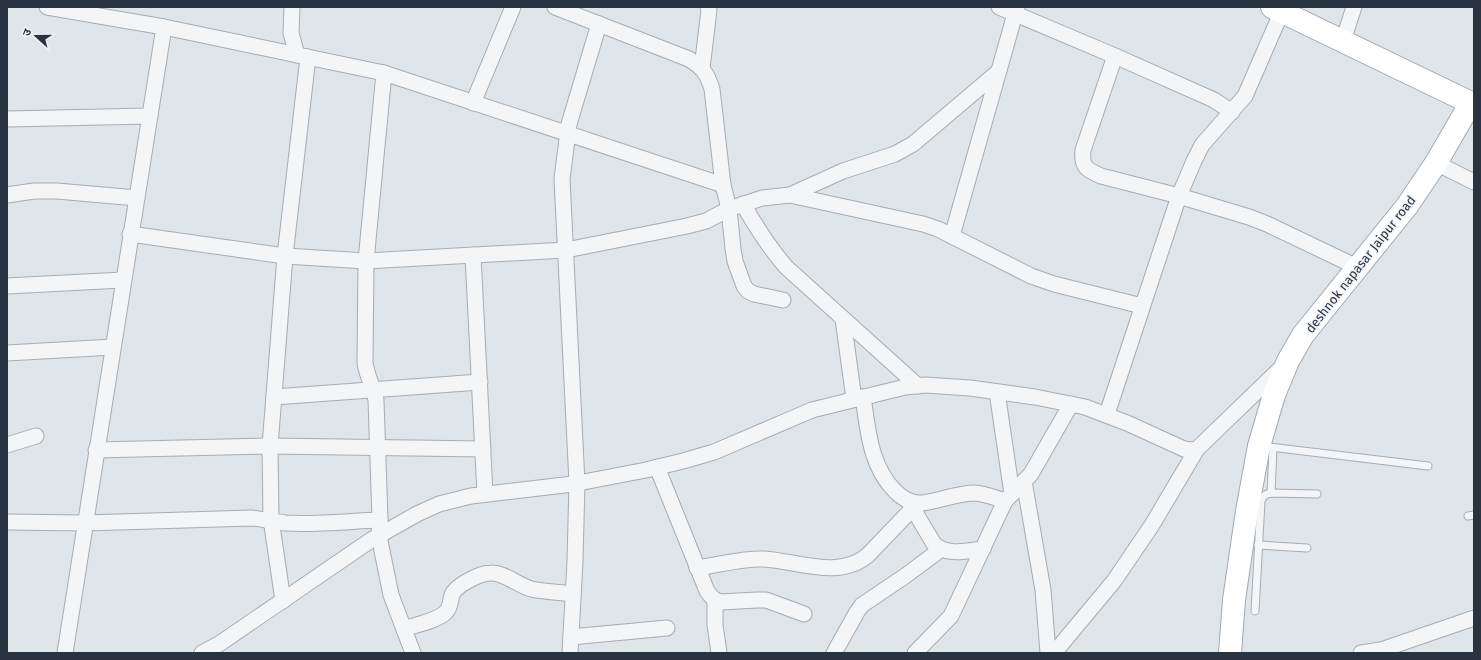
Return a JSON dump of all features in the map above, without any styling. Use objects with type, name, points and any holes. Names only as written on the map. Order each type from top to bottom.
[{"type":"main road","name":"deshnok napasar Jaipur road","points":[[1230,653],[1234,600],[1247,511],[1266,447],[1274,395],[1288,361],[1303,335],[1407,206],[1436,163],[1466,111],[1473,104],[1277,9]]},
{"type":"street","points":[[47,7],[164,27],[384,73],[567,135],[723,185]]},
{"type":"street","points":[[283,601],[271,520],[270,446],[303,56],[291,33],[292,7]]},
{"type":"street","points":[[473,103],[513,7]]},
{"type":"street","points":[[555,7],[586,13],[598,24],[690,59],[702,68],[708,77],[712,89],[723,185],[729,209],[735,261],[744,286],[748,291],[754,294],[783,300]]},
{"type":"street","points":[[702,68],[710,10],[708,7]]},
{"type":"street","points":[[999,7],[1016,10],[1214,100],[1232,112]]},
{"type":"street","points":[[1343,41],[1354,7]]},
{"type":"street","points":[[1107,414],[1179,196],[1202,145],[1245,96],[1250,86],[1277,9]]},
{"type":"street","points":[[952,236],[1016,10]]},
{"type":"street","points":[[570,653],[574,594],[577,483],[562,179],[567,135],[572,112],[598,24]]},
{"type":"street","points":[[65,653],[130,234],[164,27]]},
{"type":"street","points":[[1115,56],[1083,150],[1082,159],[1085,167],[1101,176],[1179,196],[1267,224],[1357,267]]},
{"type":"street","points":[[130,234],[285,256],[366,260],[566,250],[688,226],[706,220],[729,209],[762,198],[790,195],[843,171],[895,154],[913,144],[998,72]]},
{"type":"street","points":[[384,73],[366,260],[365,363],[367,376],[376,400],[380,520],[379,536],[392,595],[413,653]]},
{"type":"street","points":[[7,119],[150,116]]},
{"type":"street","points":[[1436,163],[1474,182]]},
{"type":"street","points":[[7,195],[34,191],[57,191],[137,198]]},
{"type":"street","points":[[790,195],[923,224],[952,236],[1031,276],[1054,284],[1142,306]]},
{"type":"street","points":[[744,204],[759,232],[772,251],[786,267],[918,386]]},
{"type":"street","points":[[473,255],[486,494]]},
{"type":"street","points":[[7,286],[123,280]]},
{"type":"street","points":[[843,319],[858,398],[869,441],[878,466],[888,484],[911,505],[934,544],[940,550],[948,552],[983,549]]},
{"type":"street","points":[[7,353],[113,347]]},
{"type":"street","points":[[1056,652],[1114,581],[1152,525],[1197,450],[1288,361]]},
{"type":"street","points":[[274,397],[480,382]]},
{"type":"street","points":[[202,653],[219,644],[379,536],[417,514],[439,504],[471,496],[577,483],[656,467],[714,452],[812,410],[905,387],[970,388],[1035,397],[1071,404],[1107,414],[1184,449],[1197,450]]},
{"type":"street","points":[[997,392],[1009,497]]},
{"type":"street","points":[[915,653],[951,616],[1009,497],[1037,465],[1071,404]]},
{"type":"street","points":[[7,445],[36,436]]},
{"type":"street","points":[[96,450],[270,446],[483,449]]},
{"type":"street","points":[[656,467],[710,597],[715,601],[721,602],[766,600],[804,614]]},
{"type":"street","points":[[1024,481],[1043,590],[1056,652]]},
{"type":"street","points":[[697,568],[764,559],[832,568],[852,565],[860,562],[868,555],[911,505],[974,493],[1009,497]]},
{"type":"street","points":[[7,522],[85,523],[252,518],[284,523],[380,520]]},
{"type":"street","points":[[834,653],[862,605],[940,550]]},
{"type":"street","points":[[404,629],[441,617],[449,607],[455,589],[460,585],[485,574],[493,573],[500,575],[532,589],[574,594]]},
{"type":"street","points":[[715,601],[715,625],[719,653]]},
{"type":"street","points":[[1361,653],[1376,652],[1474,618]]},
{"type":"street","points":[[571,636],[667,628]]},
{"type":"lane","points":[[1271,493],[1266,447],[1428,466]]},
{"type":"lane","points":[[1254,611],[1261,501],[1265,494],[1271,493],[1317,494]]},
{"type":"lane","points":[[1258,545],[1307,548]]}]
